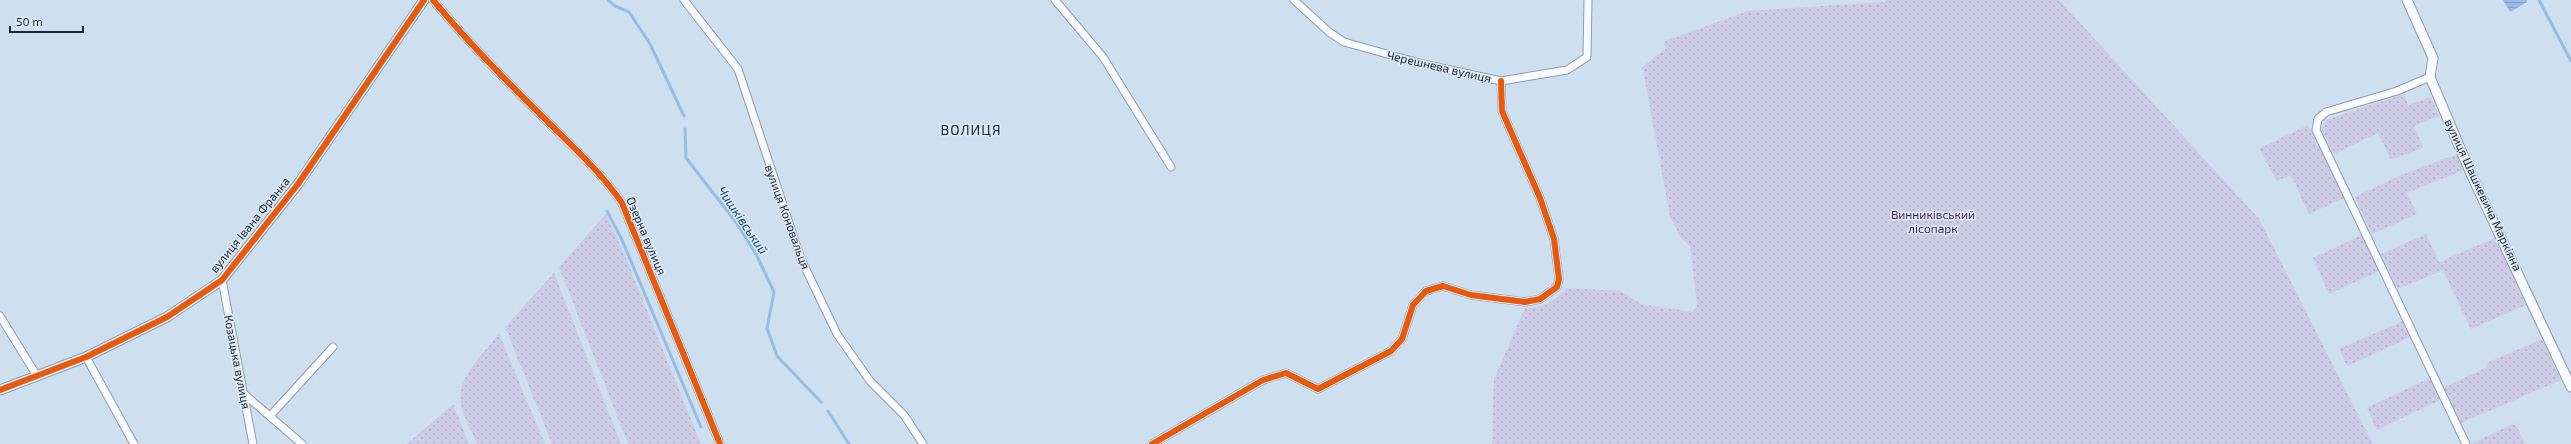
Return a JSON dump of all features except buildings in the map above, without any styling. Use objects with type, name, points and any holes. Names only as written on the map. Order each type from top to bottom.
[{"type":"street","name":"вулиця Івана Франка","points":[[0,390],[86,357],[166,317],[222,280],[298,184],[424,0]]},
{"type":"street","name":"Озерна вулиця","points":[[433,0],[473,48],[592,166],[611,187],[622,203],[720,444]]},
{"type":"street","name":"вулиця Коновальця","points":[[684,0],[738,69],[801,259],[837,334],[870,381],[904,415],[923,444]]},
{"type":"street","points":[[1055,0],[1103,57],[1171,167]]},
{"type":"street","name":"Черешнева вулиця","points":[[1294,0],[1329,32],[1344,42],[1423,64],[1501,81],[1566,70],[1587,57],[1588,0]]},
{"type":"street","points":[[2407,0],[2433,58],[2430,77],[2398,91],[2326,112],[2318,119],[2316,130],[2466,444]]},
{"type":"street","name":"вулиця Шашкевича Маркіяна","points":[[2430,77],[2471,174],[2571,387]]},
{"type":"street","points":[[1152,444],[1263,380],[1286,373],[1318,389],[1391,351],[1402,339],[1413,305],[1426,291],[1443,286],[1471,295],[1525,302],[1540,299],[1557,287],[1559,279],[1554,239],[1540,198],[1502,111],[1501,81]]},
{"type":"street","name":"Козацька вулиця","points":[[222,280],[253,444]]},
{"type":"street","points":[[0,316],[20,346],[37,376]]},
{"type":"street","points":[[270,416],[332,347]]},
{"type":"street","points":[[86,357],[134,444]]},
{"type":"street","points":[[243,392],[302,444]]},
{"type":"green space","name":"Винниківський лісопарк","points":[[1886,0],[2059,0],[2259,219],[2373,444],[1492,444],[1494,379],[1525,308],[1538,307],[1549,303],[1567,288],[1620,291],[1641,304],[1693,312],[1697,304],[1690,246],[1681,238],[1670,216],[1643,70],[1641,68],[1665,49],[1665,41],[1748,11],[1884,2]]},
{"type":"green space","points":[[2404,94],[2408,105],[2431,97],[2439,116],[2414,126],[2423,148],[2391,160],[2378,133],[2334,154],[2322,131],[2326,120]]},
{"type":"green space","points":[[2308,125],[2344,198],[2309,214],[2291,175],[2277,181],[2259,149]]},
{"type":"green space","points":[[2457,154],[2464,170],[2407,193],[2417,214],[2372,234],[2355,197],[2399,176]]},
{"type":"green space","points":[[606,214],[623,251],[701,444],[628,444],[559,267]]},
{"type":"green space","points":[[2426,234],[2439,262],[2495,238],[2526,305],[2471,329],[2443,270],[2398,289],[2381,254]]},
{"type":"green space","points":[[2362,235],[2379,271],[2329,294],[2313,258]]},
{"type":"green space","points":[[554,273],[621,444],[552,444],[505,327]]},
{"type":"green space","points":[[2403,321],[2411,337],[2347,366],[2339,349]]},
{"type":"green space","points":[[499,334],[545,444],[477,444],[466,419],[461,403],[463,384],[473,366]]},
{"type":"green space","points":[[2542,339],[2561,380],[2461,423],[2444,387],[2488,367],[2487,363]]},
{"type":"green space","points":[[2430,378],[2440,400],[2377,430],[2367,408]]},
{"type":"green space","points":[[453,404],[469,444],[407,444]]},
{"type":"green space","points":[[2515,423],[2525,444],[2471,444]]},
{"type":"shaded area","points":[[2503,0],[2527,0],[2527,2],[2510,12]]},
{"type":"waterway","name":"Чишківський","points":[[608,0],[615,6],[629,12],[650,44],[684,116]]},
{"type":"waterway","points":[[2539,0],[2571,61]]},
{"type":"waterway","name":"Чишківський","points":[[685,129],[686,158],[736,222],[757,256],[774,292],[767,328],[777,356],[821,402]]},
{"type":"waterway","points":[[607,211],[622,240],[701,427]]},
{"type":"waterway","name":"Чишківський","points":[[828,411],[849,444]]},
{"type":"cycle path","points":[[0,390],[86,357],[167,317],[222,280],[298,184],[424,0]]},
{"type":"cycle path","points":[[433,0],[487,60],[595,169],[622,203],[720,444]]},
{"type":"cycle path","points":[[1152,444],[1263,380],[1286,373],[1318,389],[1391,351],[1402,339],[1413,305],[1426,291],[1443,286],[1471,295],[1525,302],[1540,299],[1557,287],[1559,279],[1554,239],[1540,198],[1502,111],[1501,81]]},
{"type":"district","name":"ВОЛИЦЯ","points":[[971,130]]}]
